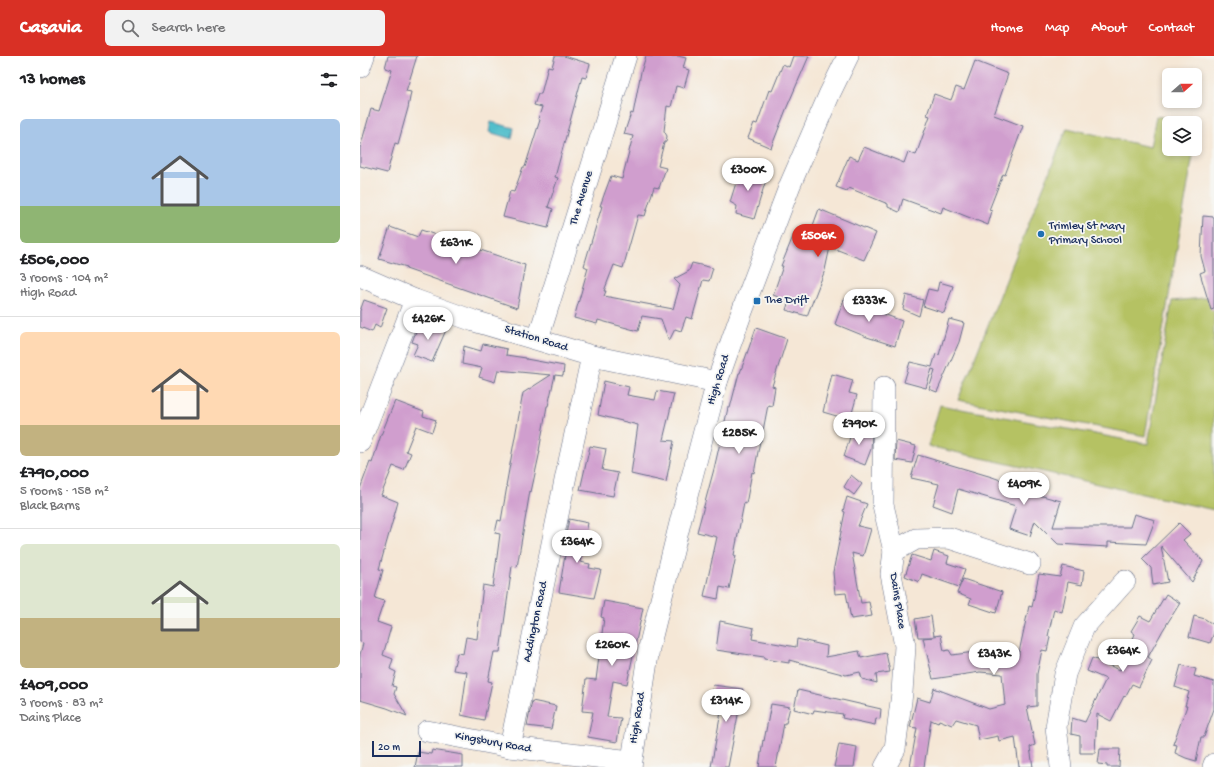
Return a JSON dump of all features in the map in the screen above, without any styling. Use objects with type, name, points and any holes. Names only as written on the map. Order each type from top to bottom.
[{"type":"street","points":[[360,67],[364,56]]},
{"type":"street","name":"The Avenue","points":[[538,340],[626,56]]},
{"type":"street","name":"High Road","points":[[631,764],[649,648],[717,382],[790,185],[830,92],[848,56]]},
{"type":"street","name":"Station Road","points":[[360,276],[415,300],[474,321],[592,356],[717,382]]},
{"type":"street","points":[[360,442],[415,300]]},
{"type":"street","name":"Addington Road","points":[[510,747],[592,356]]},
{"type":"street","points":[[884,387],[883,505],[894,552],[916,539],[949,538],[1030,564]]},
{"type":"street","name":"Dains Place","points":[[885,767],[895,749],[902,693],[905,646],[891,574],[894,552]]},
{"type":"street","points":[[1061,767],[1056,727],[1065,674],[1084,627],[1125,582]]},
{"type":"street","name":"Kingsbury Road","points":[[427,731],[510,747],[631,764]]},
{"type":"green space","points":[[1156,116],[1162,117],[1162,156],[1193,156],[1145,436],[958,400],[1067,128],[1150,147]]},
{"type":"green space","points":[[1214,297],[1214,510],[928,446],[940,405],[1148,444],[1172,301]]},
{"type":"water","points":[[491,122],[514,128],[512,139],[489,132]]},
{"type":"building","points":[[388,56],[417,56],[406,91],[411,92],[408,108],[398,144],[395,143],[387,173],[360,166],[360,148],[371,109],[379,111],[392,70],[385,68]]},
{"type":"building","points":[[555,56],[564,56],[590,64],[586,78],[582,77],[555,177],[558,178],[548,207],[553,209],[548,228],[503,217],[510,191],[514,192],[523,167],[525,167],[540,120],[538,119],[542,107],[534,105],[538,94],[541,94],[548,66],[552,67]]},
{"type":"building","points":[[646,56],[678,56],[686,58],[683,68],[689,70],[684,88],[676,86],[671,107],[667,106],[664,131],[667,136],[658,166],[666,168],[659,188],[654,187],[645,216],[638,215],[623,268],[614,265],[604,291],[606,291],[604,296],[673,309],[680,285],[674,279],[689,271],[692,263],[713,268],[709,281],[703,280],[692,319],[686,317],[681,331],[675,329],[669,341],[661,319],[642,316],[638,331],[598,320],[597,324],[574,318],[588,268],[584,266],[602,206],[600,206],[611,176],[622,179],[633,136],[624,134],[631,113],[633,114],[641,72]]},
{"type":"building","points":[[793,56],[809,56],[771,148],[748,138],[754,123],[757,124],[769,90],[772,91],[783,64],[789,67]]},
{"type":"building","points":[[975,61],[1008,74],[994,115],[1023,126],[1005,175],[1003,174],[989,210],[992,211],[988,225],[943,207],[941,213],[903,199],[899,212],[888,207],[888,204],[849,188],[847,191],[836,187],[849,156],[858,160],[864,147],[904,163],[908,152],[916,155],[930,116],[927,115],[934,94],[951,100],[956,87],[964,90]]},
{"type":"building","points":[[741,167],[768,173],[754,219],[736,214],[737,206],[730,202]]},
{"type":"building","points":[[819,209],[876,233],[864,260],[830,247],[825,270],[807,316],[786,310],[789,301],[773,295],[783,266],[781,266],[794,234],[808,239]]},
{"type":"building","points":[[1203,216],[1214,217],[1214,309],[1211,310],[1200,273],[1205,271],[1201,256]]},
{"type":"building","points":[[390,227],[418,237],[421,230],[525,265],[517,308],[406,269],[407,267],[379,259]]},
{"type":"building","points":[[939,282],[953,286],[944,313],[923,306],[928,289],[937,291]]},
{"type":"building","points":[[906,295],[923,300],[919,316],[903,309]]},
{"type":"building","points":[[844,299],[902,321],[895,346],[835,324]]},
{"type":"building","points":[[364,300],[387,308],[380,328],[375,325],[372,332],[360,327],[360,311]]},
{"type":"building","points":[[949,319],[964,323],[959,342],[937,392],[929,389],[935,370],[932,369],[926,388],[904,382],[910,362],[932,367],[936,354],[939,355]]},
{"type":"building","points":[[420,321],[446,330],[432,362],[413,355],[418,344],[412,342]]},
{"type":"building","points":[[756,328],[787,339],[772,386],[775,387],[772,406],[768,405],[754,473],[752,472],[746,504],[744,503],[734,555],[736,556],[729,589],[720,587],[718,599],[704,596],[717,537],[697,532],[714,469],[728,408],[730,408],[739,373]]},
{"type":"building","points":[[483,344],[507,349],[506,355],[564,366],[563,376],[555,375],[547,406],[540,451],[531,492],[530,491],[517,567],[512,566],[500,652],[494,652],[488,681],[492,682],[484,720],[461,715],[467,672],[453,670],[457,653],[463,654],[466,637],[477,639],[483,585],[493,587],[500,534],[495,533],[498,520],[501,521],[523,393],[551,375],[498,370],[495,382],[479,377],[482,368],[462,364],[464,346],[481,351]]},
{"type":"building","points":[[832,374],[853,380],[849,393],[857,395],[850,420],[823,412]]},
{"type":"building","points":[[604,381],[629,387],[627,395],[655,400],[657,391],[674,394],[663,440],[674,441],[666,482],[631,474],[638,425],[598,415]]},
{"type":"building","points":[[395,401],[424,412],[423,416],[436,420],[432,432],[416,426],[406,451],[411,453],[404,470],[393,466],[381,495],[398,502],[379,569],[383,570],[375,598],[384,601],[377,622],[391,627],[383,655],[393,659],[390,669],[396,672],[392,686],[396,687],[394,694],[407,716],[360,700],[360,655],[363,643],[360,642],[360,489],[370,462],[372,463],[381,435]]},
{"type":"building","points":[[853,427],[872,434],[871,449],[865,465],[844,457]]},
{"type":"building","points":[[896,441],[916,446],[912,463],[895,460]]},
{"type":"building","points":[[590,446],[606,449],[602,470],[618,473],[613,496],[580,490]]},
{"type":"building","points":[[918,455],[992,477],[1020,487],[1020,490],[1061,501],[1053,527],[1130,527],[1134,514],[1155,520],[1146,544],[1108,542],[1108,547],[1058,544],[1035,521],[1030,536],[1009,529],[1016,506],[958,489],[952,512],[933,505],[939,484],[911,478]]},
{"type":"building","points":[[851,475],[862,484],[854,495],[844,487]]},
{"type":"building","points":[[847,497],[867,504],[858,526],[871,529],[863,556],[852,553],[861,603],[869,602],[872,616],[851,619],[846,593],[835,594],[833,572],[845,512],[843,511]]},
{"type":"building","points":[[569,519],[588,523],[580,562],[590,564],[589,568],[601,570],[594,598],[559,592],[565,555],[562,555]]},
{"type":"building","points":[[1179,523],[1190,534],[1183,540],[1203,561],[1192,582],[1161,546],[1168,582],[1153,585],[1151,568],[1142,559]]},
{"type":"building","points":[[934,551],[949,556],[947,563],[965,569],[959,587],[922,574],[919,582],[905,576],[912,555],[931,561]]},
{"type":"building","points":[[1063,566],[1084,571],[1082,585],[1068,582],[1062,612],[1054,609],[1048,636],[1050,637],[1047,651],[1042,650],[1037,674],[1037,706],[1027,707],[1035,745],[1030,747],[1033,767],[1019,767],[1015,737],[999,741],[998,736],[979,740],[976,725],[956,719],[952,725],[939,720],[938,723],[931,720],[924,767],[910,767],[917,728],[910,727],[917,698],[930,702],[934,688],[989,709],[1005,705],[1002,674],[980,672],[933,679],[923,638],[933,637],[918,637],[915,619],[931,616],[934,636],[941,635],[944,651],[949,650],[952,655],[982,651],[1018,657],[1029,606],[1032,607],[1039,574],[1060,577]]},
{"type":"building","points":[[963,579],[1002,592],[996,613],[969,604],[971,599],[957,593]]},
{"type":"building","points":[[1166,594],[1180,603],[1148,657],[1152,660],[1139,687],[1132,684],[1111,721],[1097,714],[1095,753],[1080,753],[1080,736],[1071,734],[1072,718],[1085,722],[1106,679],[1087,671],[1092,658],[1120,670],[1135,634],[1131,631],[1140,616],[1150,621]]},
{"type":"building","points":[[604,601],[643,608],[627,684],[613,681],[607,717],[621,718],[617,742],[588,737],[593,712],[582,711],[586,679],[596,680],[604,618],[601,617]]},
{"type":"building","points":[[1194,616],[1205,619],[1214,625],[1214,633],[1210,643],[1189,637]]},
{"type":"building","points":[[720,621],[754,628],[752,639],[796,647],[797,639],[827,646],[826,657],[859,651],[861,658],[886,653],[890,672],[876,674],[877,683],[862,679],[860,672],[846,675],[789,660],[789,663],[764,659],[764,657],[716,650]]},
{"type":"building","points":[[1181,665],[1196,669],[1194,676],[1214,682],[1214,709],[1204,737],[1201,737],[1196,761],[1175,753],[1177,745],[1173,744],[1187,706],[1185,706],[1189,692],[1175,687]]},
{"type":"building","points":[[713,685],[743,689],[728,767],[711,767],[723,701],[710,699]]},
{"type":"building","points":[[798,690],[881,709],[880,719],[876,718],[875,725],[842,718],[843,714],[814,710],[813,714],[794,709]]},
{"type":"building","points":[[532,701],[556,706],[551,729],[527,726]]},
{"type":"building","points":[[771,704],[790,707],[786,723],[784,723],[776,767],[759,767],[763,740],[764,741]]},
{"type":"building","points":[[839,744],[857,747],[854,767],[834,767]]},
{"type":"building","points":[[1100,749],[1120,749],[1119,767],[1107,767],[1107,765],[1098,764]]},
{"type":"building","points":[[432,750],[463,755],[463,767],[415,767],[418,752],[431,754]]},
{"type":"place","name":"Trimley St Mary Primary School","points":[[1041,234]]},
{"type":"place","name":"The Drift","points":[[757,301]]}]
